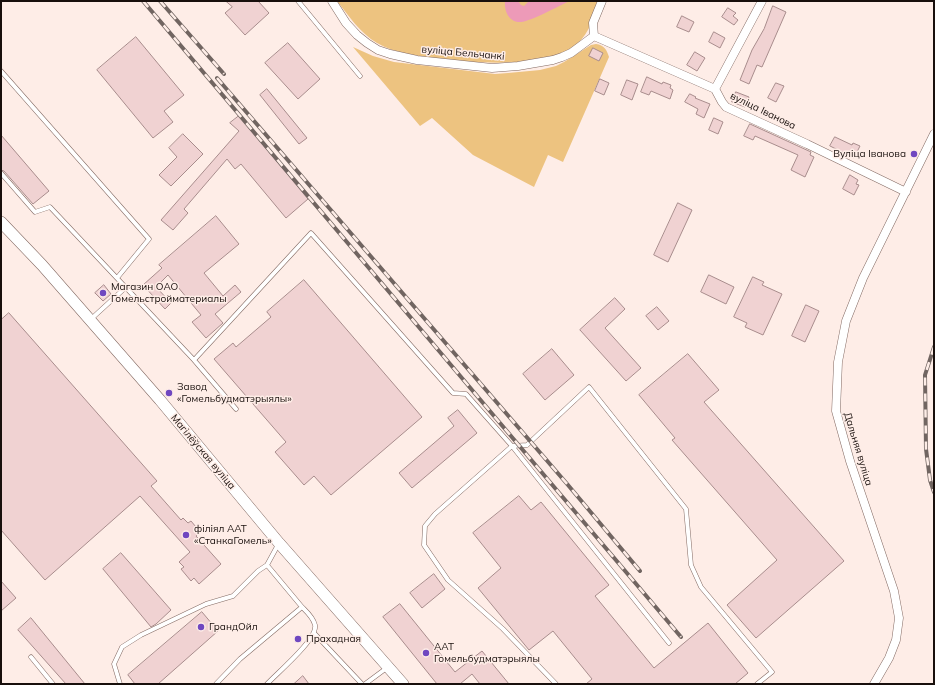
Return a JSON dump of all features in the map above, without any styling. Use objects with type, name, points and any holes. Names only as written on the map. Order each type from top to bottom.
[{"type":"street","name":"вуліца Бельчанкі","points":[[332,1],[346,23],[367,43],[378,50],[417,60],[492,68],[518,66],[554,60],[571,53],[594,36]]},
{"type":"street","points":[[602,1],[593,23],[594,36],[715,89],[762,1]]},
{"type":"street","name":"вуліца Іванова","points":[[715,89],[726,107],[808,144],[906,192]]},
{"type":"street","name":"Дальняя вуліца","points":[[874,684],[889,658],[896,640],[899,618],[894,591],[850,461],[836,411],[838,362],[846,321],[861,286],[934,134]]},
{"type":"street","name":"Магілёўская вуліца","points":[[1,222],[42,265],[160,400],[279,543],[403,684]]},
{"type":"lane","points":[[298,1],[360,76]]},
{"type":"lane","points":[[1,71],[149,239],[117,278]]},
{"type":"lane","points":[[1,173],[35,212],[50,207],[194,360],[236,409]]},
{"type":"lane","points":[[194,360],[311,233],[453,393],[466,394],[512,446],[669,643]]},
{"type":"lane","points":[[90,320],[125,288]]},
{"type":"lane","points":[[556,684],[503,629],[448,580],[424,545],[426,526],[436,514],[512,446],[527,445],[589,387],[686,509],[691,565],[701,587],[772,672],[757,684]]},
{"type":"lane","points":[[120,684],[114,664],[122,647],[141,635],[206,604],[233,596],[258,571],[267,565],[279,543]]},
{"type":"lane","points":[[267,565],[312,617],[315,625],[314,633],[308,642],[267,684]]},
{"type":"lane","points":[[216,684],[240,659],[302,607]]},
{"type":"lane","points":[[314,633],[362,684]]},
{"type":"lane","points":[[31,657],[53,684]]},
{"type":"lane","points":[[365,684],[388,667]]},
{"type":"shaded area","points":[[337,1],[600,1],[585,35],[577,44],[564,52],[530,61],[493,63],[456,61],[424,57],[384,47],[365,34]]},
{"type":"shaded area","points":[[505,1],[518,1],[524,6],[529,1],[570,1],[526,21],[517,22],[513,21],[508,16],[505,9]]},
{"type":"shaded area","points":[[596,44],[605,48],[609,57],[563,162],[548,155],[534,187],[473,155],[432,118],[420,126],[353,47],[373,56],[394,62],[495,74],[540,70],[556,66],[591,45]]},
{"type":"building","points":[[226,1],[258,1],[269,13],[245,35],[225,13],[232,7]]},
{"type":"building","points":[[773,6],[786,12],[762,67],[757,65],[749,84],[740,80],[752,50],[764,29]]},
{"type":"building","points":[[728,8],[736,13],[733,16],[738,20],[734,25],[722,17]]},
{"type":"building","points":[[682,16],[694,22],[689,32],[677,27]]},
{"type":"building","points":[[714,32],[725,38],[720,48],[709,42]]},
{"type":"building","points":[[136,37],[184,95],[164,111],[173,122],[153,138],[97,70]]},
{"type":"building","points":[[288,43],[320,79],[298,99],[265,63]]},
{"type":"building","points":[[593,48],[603,53],[599,61],[589,56]]},
{"type":"building","points":[[695,52],[705,58],[697,71],[687,65]]},
{"type":"building","points":[[647,77],[662,84],[663,82],[671,85],[670,88],[673,90],[670,99],[651,91],[649,95],[641,92]]},
{"type":"building","points":[[600,79],[609,83],[604,95],[595,91]]},
{"type":"building","points":[[627,80],[638,84],[632,100],[621,95]]},
{"type":"building","points":[[776,83],[784,86],[776,102],[768,98]]},
{"type":"building","points":[[267,89],[307,138],[299,144],[260,95]]},
{"type":"building","points":[[736,92],[749,97],[745,107],[732,102]]},
{"type":"building","points":[[690,94],[696,97],[695,98],[710,104],[704,118],[696,114],[698,109],[685,102]]},
{"type":"building","points":[[239,116],[308,199],[286,218],[241,164],[235,169],[227,159],[184,209],[188,213],[173,230],[161,220],[239,131],[230,123]]},
{"type":"building","points":[[714,118],[723,122],[718,134],[709,130]]},
{"type":"building","points":[[750,124],[811,152],[810,155],[814,157],[805,177],[791,170],[798,155],[755,136],[753,140],[744,136]]},
{"type":"building","points":[[183,134],[203,154],[171,186],[159,175],[177,157],[169,148]]},
{"type":"building","points":[[1,135],[49,191],[33,204],[4,171],[1,170]]},
{"type":"building","points":[[835,137],[852,145],[853,143],[860,146],[854,158],[830,146]]},
{"type":"building","points":[[850,175],[858,180],[856,184],[859,185],[854,195],[843,189]]},
{"type":"building","points":[[678,203],[692,210],[668,262],[654,255]]},
{"type":"building","points":[[216,216],[239,244],[204,273],[223,296],[235,285],[241,292],[215,314],[223,323],[206,338],[192,322],[201,315],[168,275],[156,287],[171,303],[165,309],[143,285],[162,268],[159,265]]},
{"type":"building","points":[[709,275],[734,287],[726,304],[701,292]]},
{"type":"building","points":[[753,277],[764,282],[762,285],[782,294],[763,335],[745,327],[747,323],[734,317]]},
{"type":"building","points":[[304,280],[422,417],[331,495],[314,476],[304,485],[275,452],[286,442],[214,359],[233,343],[236,347],[271,317],[267,312]]},
{"type":"building","name":"Магазин ОАО Гомельстройматериалы","points":[[104,285],[111,294],[103,301],[95,293]]},
{"type":"building","points":[[615,298],[625,309],[605,328],[641,368],[626,381],[580,330]]},
{"type":"building","points":[[806,305],[819,311],[805,342],[792,336]]},
{"type":"building","points":[[657,307],[669,321],[658,330],[646,316]]},
{"type":"building","points":[[9,313],[157,481],[151,486],[181,520],[183,518],[188,523],[191,521],[196,527],[194,529],[198,534],[196,536],[221,564],[199,584],[194,578],[191,581],[181,569],[184,567],[179,562],[190,552],[140,496],[45,580],[1,530],[1,320]]},
{"type":"building","points":[[552,349],[574,375],[545,400],[523,374]]},
{"type":"building","points":[[688,354],[719,390],[704,402],[844,561],[756,638],[727,605],[777,560],[672,440],[675,438],[639,395]]},
{"type":"building","points":[[458,410],[477,433],[412,488],[399,473],[454,426],[448,418]]},
{"type":"building","points":[[519,496],[531,510],[541,502],[609,585],[595,596],[654,668],[708,623],[748,673],[735,684],[586,684],[592,679],[553,631],[529,650],[478,588],[501,568],[473,533]]},
{"type":"building","points":[[121,553],[171,610],[151,627],[103,569]]},
{"type":"building","points":[[434,574],[445,589],[422,608],[410,593]]},
{"type":"building","points":[[1,581],[16,598],[1,611]]},
{"type":"building","name":"ААТ Гомельбудматэрыялы","points":[[400,604],[455,672],[482,651],[509,684],[480,684],[472,674],[460,684],[437,684],[383,617]]},
{"type":"building","points":[[202,612],[218,631],[158,684],[135,684],[128,675]]},
{"type":"building","points":[[31,618],[85,684],[66,684],[18,630]]},
{"type":"building","points":[[303,676],[309,684],[294,684]]},
{"type":"railway","points":[[143,1],[681,637]]},
{"type":"railway","points":[[160,1],[224,74]]},
{"type":"railway","points":[[217,78],[568,485],[640,571]]},
{"type":"railway","points":[[934,347],[925,375],[926,449],[930,480],[934,492]]},
{"type":"place","name":"Вуліца Іванова","points":[[914,154]]},
{"type":"place","name":"Магазин ОАО Гомельстройматериалы","points":[[103,293]]},
{"type":"place","name":"Завод «Гомельбудматэрыялы»","points":[[169,393]]},
{"type":"place","name":"філіял ААТ «СтанкаГомель»","points":[[186,535]]},
{"type":"place","name":"ГрандОйл","points":[[201,627]]},
{"type":"place","name":"Прахадная","points":[[298,639]]},
{"type":"place","name":"ААТ Гомельбудматэрыялы","points":[[426,653]]}]
